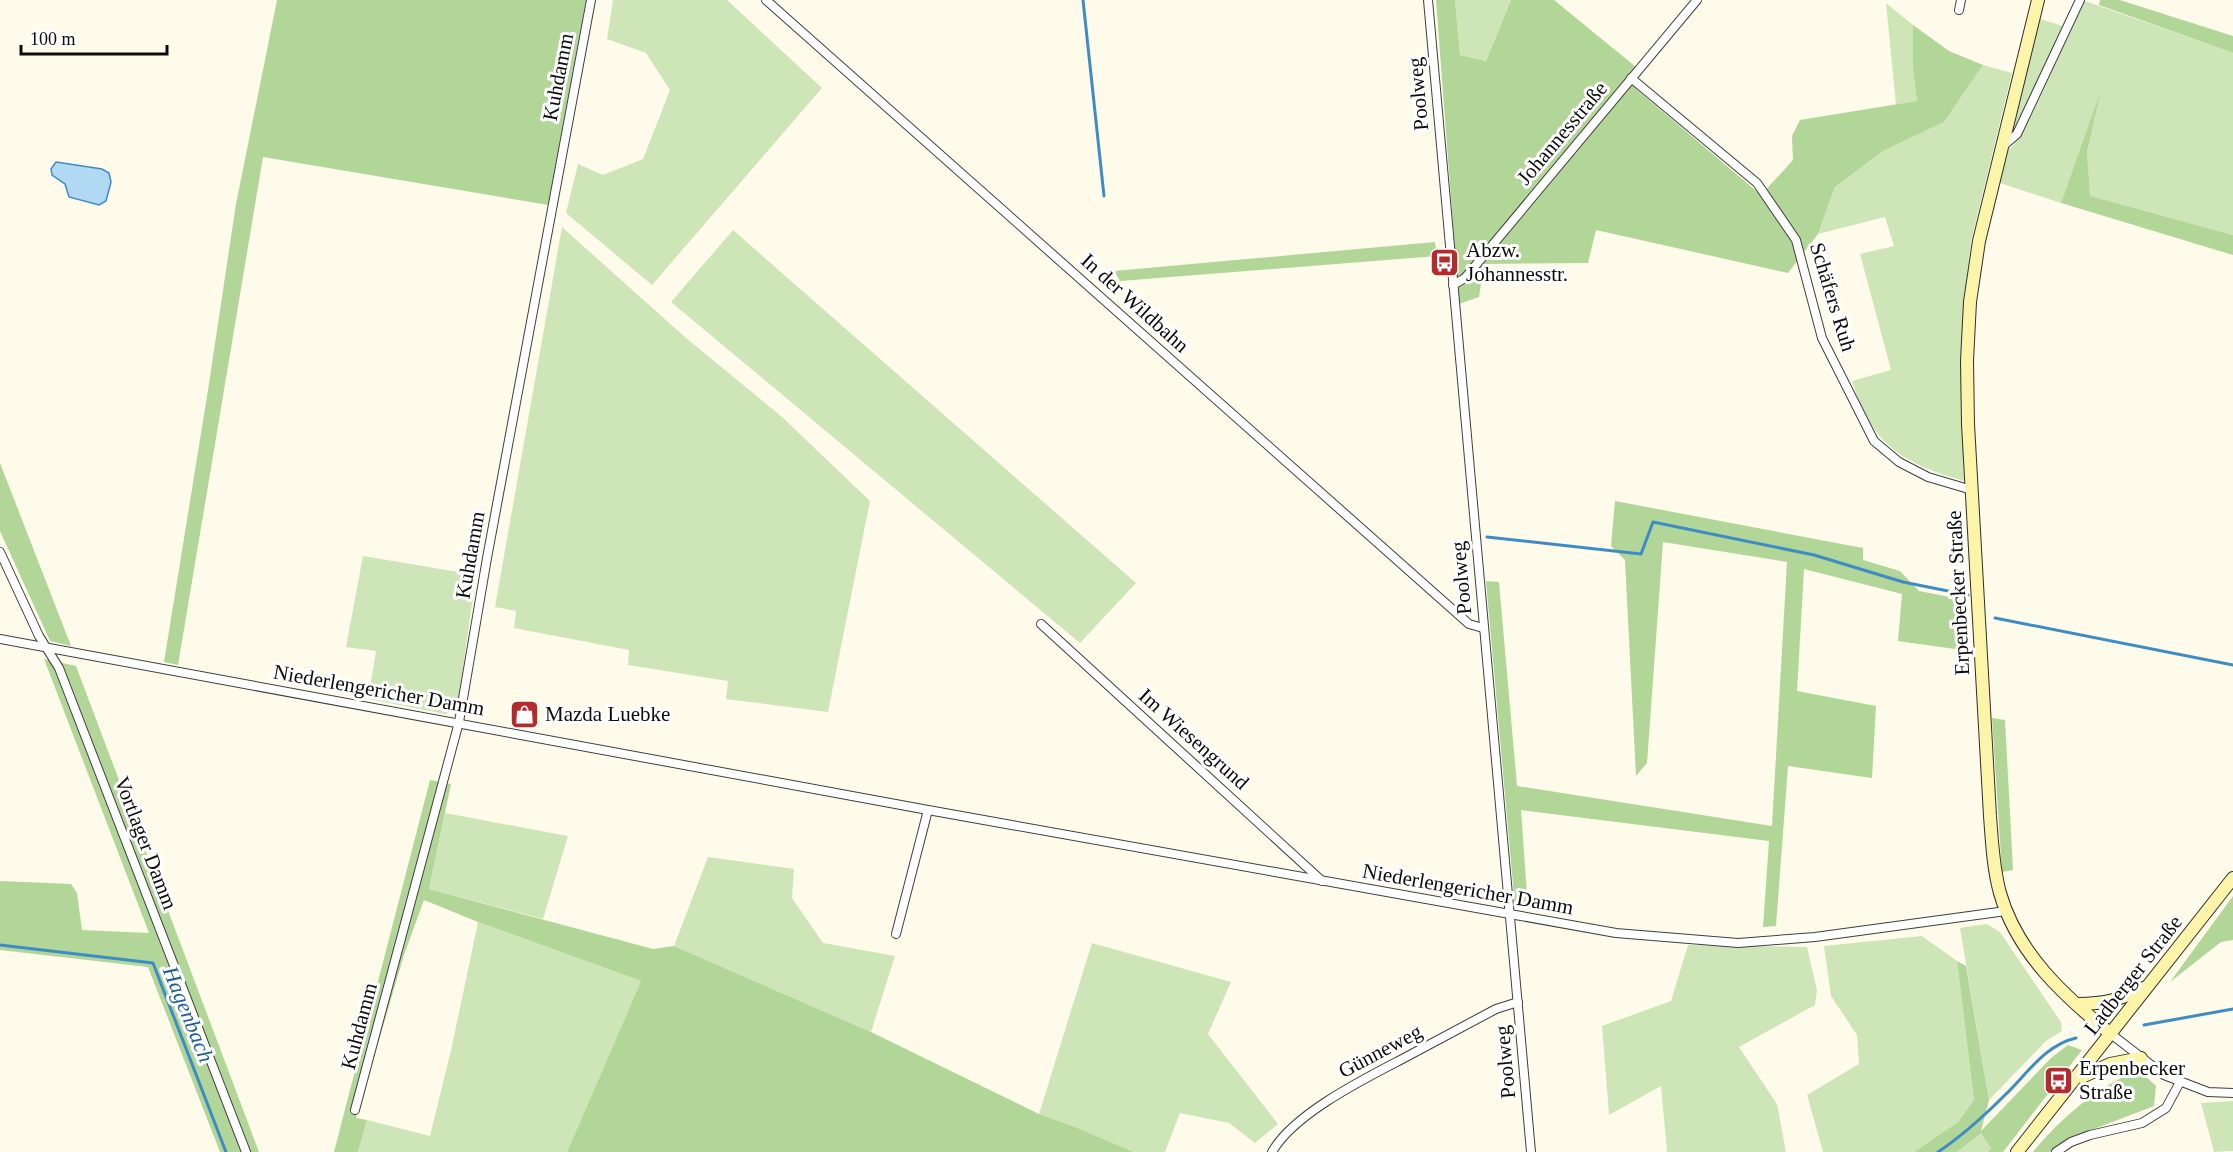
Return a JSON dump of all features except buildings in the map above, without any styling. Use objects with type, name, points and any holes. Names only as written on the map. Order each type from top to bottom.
[{"type":"main road","name":"Erpenbecker Straße","points":[[2038,0],[1979,241],[1970,302],[1967,362],[1990,826],[1994,869],[2006,911],[2027,952],[2042,970],[2111,1034]]},
{"type":"main road","name":"Ladberger Straße","points":[[2017,1152],[2233,878]]},
{"type":"main road","points":[[2078,1004],[2101,1004],[2119,1000],[2150,985]]},
{"type":"main road","points":[[2073,1082],[2093,1070],[2141,1058]]},
{"type":"street","name":"Kuhdamm","points":[[355,1110],[459,722],[591,0]]},
{"type":"street","name":"In der Wildbahn","points":[[766,0],[1469,624],[1483,628]]},
{"type":"street","name":"Poolweg","points":[[1428,0],[1531,1152]]},
{"type":"street","name":"Johannesstraße","points":[[1453,285],[1465,278],[1697,0]]},
{"type":"street","points":[[1959,10],[1961,0]]},
{"type":"street","name":"Erpenbecker Straße","points":[[2002,147],[2017,134],[2080,0]]},
{"type":"street","name":"Schäfers Ruh","points":[[1631,78],[1757,183],[1796,240],[1822,338],[1874,441],[1899,462],[1928,477],[1972,490]]},
{"type":"street","name":"Vortlager Damm","points":[[0,552],[39,636],[59,668],[246,1152]]},
{"type":"street","name":"Im Wiesengrund","points":[[1041,624],[1322,881]]},
{"type":"street","name":"Niederlengericher Damm","points":[[0,639],[1510,916],[1616,933],[1738,943],[1815,937],[2006,911]]},
{"type":"street","points":[[896,934],[928,810]]},
{"type":"street","name":"Günneweg","points":[[1272,1152],[1276,1145],[1310,1112],[1354,1084],[1496,1009],[1518,1002]]},
{"type":"street","points":[[2111,1034],[2164,1075],[2208,1092],[2233,1093]]},
{"type":"street","points":[[2056,1152],[2071,1142],[2090,1135],[2142,1123],[2166,1108],[2180,1082]]},
{"type":"green space","points":[[277,0],[586,0],[548,205],[263,157],[178,665],[164,662],[236,204]]},
{"type":"green space","points":[[613,0],[727,0],[822,88],[652,285],[566,213],[578,164],[603,175],[643,159],[670,90],[646,53],[607,39]]},
{"type":"green space","points":[[1436,0],[1455,0],[1460,55],[1486,61],[1511,0],[1554,0],[1636,67],[1636,89],[1761,195],[1793,160],[1792,136],[1800,120],[1917,101],[1913,68],[1913,25],[1949,51],[1983,65],[1944,122],[1883,151],[1835,187],[1818,234],[1788,273],[1596,230],[1588,263],[1484,264],[1479,297],[1459,304]]},
{"type":"green space","points":[[1455,0],[1511,0],[1486,61],[1460,55]]},
{"type":"green space","points":[[2100,0],[2120,0],[2233,36],[2233,53],[2099,5]]},
{"type":"green space","points":[[2085,1],[2233,53],[2233,235],[2089,196],[2087,153],[2098,100],[2061,203],[2000,183],[2007,152],[2020,137]]},
{"type":"green space","points":[[1886,3],[1913,25],[1913,68],[1917,101],[1896,105]]},
{"type":"green space","points":[[2040,19],[2063,26],[2015,129],[2009,133]]},
{"type":"green space","points":[[1983,65],[2012,73],[1971,241],[1964,302],[1961,362],[1964,481],[1923,467],[1892,448],[1869,421],[1852,381],[1891,370],[1860,254],[1894,246],[1885,217],[1818,234],[1835,187],[1883,151],[1944,122]]},
{"type":"green space","points":[[2100,93],[2087,153],[2090,196],[2233,235],[2233,255],[2061,203]]},
{"type":"green space","points":[[562,227],[686,338],[781,416],[870,501],[828,712],[726,699],[728,681],[628,665],[629,650],[514,628],[516,611],[495,607]]},
{"type":"green space","points":[[733,230],[1136,583],[1080,643],[671,302]]},
{"type":"green space","points":[[1435,242],[1437,256],[1120,281],[1114,271]]},
{"type":"green space","points":[[0,463],[71,646],[50,641],[0,531]]},
{"type":"green space","points":[[1615,501],[1863,548],[1863,560],[1900,571],[1919,591],[1966,600],[1969,651],[1898,641],[1902,594],[1804,569],[1797,691],[1876,706],[1872,778],[1788,766],[1776,926],[1763,927],[1769,841],[1521,810],[1528,908],[1515,907],[1486,581],[1499,582],[1517,786],[1772,826],[1787,562],[1663,542],[1647,763],[1636,776],[1625,560],[1611,546]]},
{"type":"green space","points":[[363,556],[476,575],[458,704],[446,714],[368,699],[376,651],[346,647]]},
{"type":"green space","points":[[44,659],[76,666],[259,1152],[220,1152],[148,967],[0,950],[0,881],[71,884],[77,893],[82,930],[149,933]]},
{"type":"green space","points":[[1992,718],[2005,720],[2013,870],[2002,872]]},
{"type":"green space","points":[[430,780],[451,784],[429,889],[653,949],[674,946],[871,1032],[1039,1114],[1133,1152],[567,1152],[641,981],[424,900],[404,955],[356,1118],[367,1120],[358,1152],[334,1152]]},
{"type":"green space","points":[[445,813],[568,836],[543,919],[429,889]]},
{"type":"green space","points":[[708,857],[794,869],[792,898],[823,943],[895,956],[871,1032],[674,946]]},
{"type":"green space","points":[[2233,896],[2233,940],[2221,942],[2170,982]]},
{"type":"green space","points":[[478,922],[641,981],[567,1152],[358,1152],[367,1120],[430,1136]]},
{"type":"green space","points":[[1987,924],[2000,932],[2061,1022],[2062,1031],[2046,1041],[1989,1100],[1960,928]]},
{"type":"green space","points":[[1922,936],[1957,961],[1974,1100],[1958,1122],[1914,1152],[1823,1152],[1807,1095],[1859,1064],[1857,1035],[1831,996],[1824,946]]},
{"type":"green space","points":[[1092,943],[1231,982],[1208,1034],[1278,1124],[1255,1143],[1229,1123],[1180,1113],[1165,1152],[1132,1152],[1039,1114]]},
{"type":"green space","points":[[1688,945],[1807,947],[1817,990],[1815,1005],[1739,1047],[1777,1104],[1786,1152],[1667,1152],[1661,1086],[1609,1115],[1602,1026],[1671,1001]]},
{"type":"green space","points":[[1957,961],[1966,966],[1989,1100],[1981,1131],[2051,1058],[2068,1045],[2082,1050],[2003,1152],[1988,1152],[1991,1148],[1981,1133],[1957,1152],[1914,1152],[1958,1122],[1974,1100]]},
{"type":"green space","points":[[2139,1070],[2156,1086],[2154,1106],[2068,1139],[2050,1152],[2033,1152],[2081,1104],[2109,1085]]},
{"type":"green space","points":[[2233,1101],[2233,1151],[2214,1152],[2201,1103]]},
{"type":"green space","points":[[1981,1132],[1992,1148],[1988,1152],[1957,1152]]},
{"type":"water","points":[[56,162],[102,169],[109,173],[111,182],[106,201],[99,205],[69,197],[65,184],[52,175],[51,169]]},
{"type":"waterway","points":[[1083,0],[1104,196]]},
{"type":"waterway","points":[[1487,537],[1641,554],[1653,522],[1814,555],[1903,582],[1968,595]]},
{"type":"waterway","points":[[1995,618],[2233,665]]},
{"type":"waterway","name":"Hagenbach","points":[[0,945],[153,963],[226,1152]]},
{"type":"waterway","points":[[2144,1025],[2233,1009]]},
{"type":"waterway","points":[[1938,1152],[1981,1118],[2037,1061],[2055,1047],[2076,1038]]},
{"type":"place","name":"Abzw. Johannesstr.","points":[[1445,262]]},
{"type":"place","name":"Mazda Luebke","points":[[524,714]]},
{"type":"place","name":"Erpenbecker Straße","points":[[2058,1080]]}]
